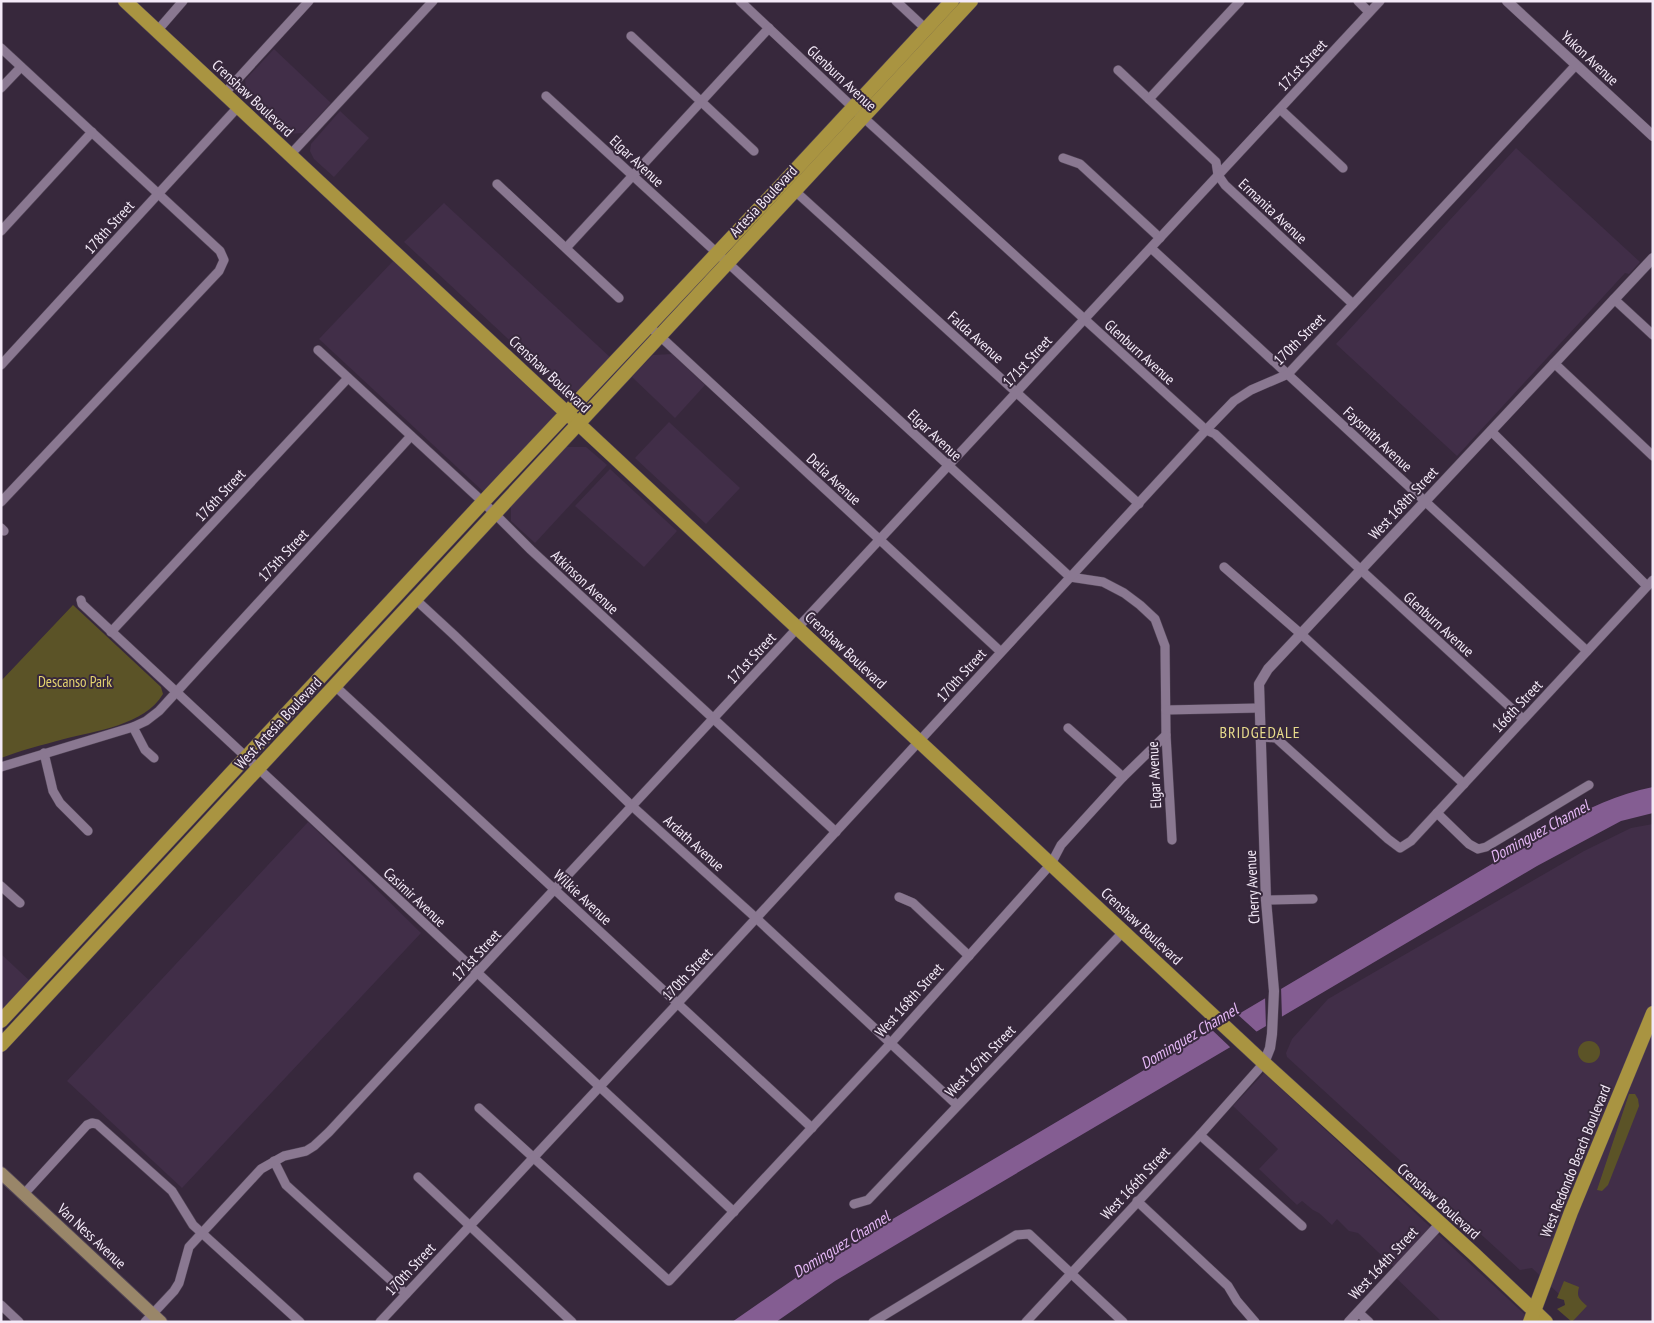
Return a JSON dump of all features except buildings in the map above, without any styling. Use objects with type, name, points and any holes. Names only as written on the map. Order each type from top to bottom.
[{"type":"main road","name":"Crenshaw Boulevard","points":[[125,1],[1264,1063],[1440,1224],[1532,1316],[1546,1322]]},
{"type":"main road","name":"Artesia Boulevard","points":[[579,424],[795,191],[926,29],[952,1]]},
{"type":"main road","name":"Artesia Boulevard","points":[[567,413],[717,253],[971,1]]},
{"type":"main road","name":"West Artesia Boulevard","points":[[1,1021],[567,413]]},
{"type":"main road","name":"West Artesia Boulevard","points":[[1,1045],[579,424]]},
{"type":"main road","name":"West Redondo Beach Boulevard","points":[[1532,1316],[1571,1212],[1653,1012]]},
{"type":"main road","name":"Van Ness Avenue","points":[[1,1173],[153,1319]]},
{"type":"street","points":[[157,31],[183,1]]},
{"type":"street","points":[[224,94],[309,1]]},
{"type":"street","points":[[290,155],[433,1]]},
{"type":"street","name":"Glenburn Avenue","points":[[740,1],[1084,320],[1206,430],[1215,434],[1360,570],[1524,719]]},
{"type":"street","points":[[896,1],[926,29]]},
{"type":"street","points":[[1149,99],[1240,1]]},
{"type":"street","points":[[1358,1],[1369,12]]},
{"type":"street","name":"171st Street","points":[[153,1319],[179,1283],[187,1250],[202,1233],[262,1169],[284,1156],[306,1151],[323,1139],[1380,1]]},
{"type":"street","name":"Yukon Avenue","points":[[1507,1],[1575,66],[1653,136]]},
{"type":"street","points":[[566,248],[770,28]]},
{"type":"street","points":[[631,36],[754,151]]},
{"type":"street","points":[[1,48],[220,251],[224,260],[219,270],[1,502]]},
{"type":"street","name":"170th Street","points":[[380,1322],[677,1004],[1206,430],[1234,401],[1251,390],[1288,374],[1575,66]]},
{"type":"street","points":[[1,88],[21,67]]},
{"type":"street","name":"Ermanita Avenue","points":[[1118,70],[1216,162],[1218,175],[1225,185],[1354,304]]},
{"type":"street","name":"Elgar Avenue","points":[[546,96],[1070,577],[1103,582],[1140,604],[1155,619],[1165,646],[1166,734],[1172,840]]},
{"type":"street","name":"178th Street","points":[[1,365],[238,107]]},
{"type":"street","points":[[1280,110],[1343,168]]},
{"type":"street","points":[[1,231],[92,132]]},
{"type":"street","points":[[1064,158],[1080,164],[1160,238]]},
{"type":"street","points":[[496,184],[619,298]]},
{"type":"street","name":"Falda Avenue","points":[[795,191],[1139,504]]},
{"type":"street","name":"Faysmith Avenue","points":[[1151,248],[1587,651]]},
{"type":"street","name":"West 168th Street","points":[[1259,708],[1258,684],[1268,669],[1653,258]]},
{"type":"street","points":[[1614,299],[1653,335]]},
{"type":"street","name":"Delia Avenue","points":[[649,326],[1001,652]]},
{"type":"street","name":"Atkinson Avenue","points":[[318,350],[483,502],[531,550],[712,719],[836,832]]},
{"type":"street","points":[[1554,363],[1653,456]]},
{"type":"street","name":"176th Street","points":[[111,632],[348,378]]},
{"type":"street","points":[[1490,431],[1650,583]]},
{"type":"street","name":"175th Street","points":[[1,767],[133,727],[146,721],[159,711],[411,436]]},
{"type":"street","points":[[1224,567],[1301,634],[1464,784]]},
{"type":"street","name":"166th Street","points":[[1261,737],[1276,738],[1400,848],[1411,841],[1650,583]]},
{"type":"street","name":"Ardath Avenue","points":[[415,599],[632,806],[756,918],[957,1105]]},
{"type":"street","name":"Casimir Avenue","points":[[81,600],[82,604],[111,632],[257,769],[734,1212]]},
{"type":"street","name":"Wilkie Avenue","points":[[335,686],[812,1128]]},
{"type":"street","points":[[1166,710],[1259,708]]},
{"type":"street","name":"Cherry Avenue","points":[[1259,708],[1266,900],[1274,991],[1270,1048],[1264,1063]]},
{"type":"street","points":[[133,727],[146,750],[154,758]]},
{"type":"street","points":[[1068,728],[1122,777]]},
{"type":"street","name":"West 168th Street","points":[[534,1157],[669,1281],[890,1044],[1051,864],[1061,845],[1122,777],[1166,734]]},
{"type":"street","points":[[44,753],[53,791],[60,803],[88,831]]},
{"type":"street","points":[[1437,813],[1469,844],[1478,849],[1486,847],[1589,785]]},
{"type":"street","points":[[1,886],[20,903]]},
{"type":"street","points":[[898,897],[913,903],[969,956]]},
{"type":"street","points":[[1266,900],[1313,899]]},
{"type":"street","name":"West 167th Street","points":[[854,1204],[868,1200],[1124,931]]},
{"type":"street","name":"West 166th Street","points":[[1026,1322],[1200,1135],[1264,1063]]},
{"type":"street","points":[[479,1108],[534,1157]]},
{"type":"street","points":[[24,1194],[88,1124],[92,1123],[101,1127],[172,1191],[193,1225],[300,1322]]},
{"type":"street","points":[[1200,1135],[1302,1226]]},
{"type":"street","points":[[274,1161],[286,1184],[406,1294]]},
{"type":"street","points":[[418,1177],[572,1322]]},
{"type":"street","points":[[1137,1201],[1228,1286],[1237,1301],[1255,1322]]},
{"type":"street","name":"West 164th Street","points":[[1349,1322],[1440,1224]]},
{"type":"street","points":[[873,1322],[1016,1234],[1029,1234],[1123,1322]]},
{"type":"street","points":[[1,1306],[19,1322]]},
{"type":"street","points":[[1358,1312],[1369,1322]]},
{"type":"shaded area","points":[[274,49],[331,103],[303,133],[289,134],[247,95],[245,80]]},
{"type":"shaded area","points":[[340,111],[369,138],[334,177],[314,159],[310,151],[311,144]]},
{"type":"shaded area","points":[[1516,148],[1640,262],[1629,274],[1625,273],[1457,456],[1336,344]]},
{"type":"shaded area","points":[[444,203],[611,358],[580,391],[564,391],[404,242]]},
{"type":"shaded area","points":[[395,259],[561,415],[487,495],[319,339]]},
{"type":"shaded area","points":[[672,354],[705,385],[675,418],[632,377],[653,355]]},
{"type":"shaded area","points":[[669,422],[740,488],[706,524],[635,458]]},
{"type":"shaded area","points":[[566,447],[586,447],[607,465],[535,543],[511,521],[511,506]]},
{"type":"shaded area","points":[[610,469],[677,531],[644,567],[575,506]]},
{"type":"shaded area","points":[[1653,787],[1653,813],[1621,821],[1537,866],[835,1281],[776,1322],[732,1322],[810,1268],[1556,826],[1603,803]]},
{"type":"shaded area","points":[[308,822],[421,933],[182,1188],[67,1081]]},
{"type":"shaded area","points":[[1653,824],[1653,1322],[1576,1322],[1567,1314],[1564,1299],[1532,1268],[1520,1270],[1287,1057],[1286,1053],[1292,1039],[1328,999],[1584,851],[1631,828]]},
{"type":"shaded area","points":[[1,954],[33,984],[1,1018]]},
{"type":"shaded area","points":[[1264,1073],[1533,1322],[1442,1322],[1393,1275],[1397,1270],[1358,1233],[1349,1231],[1337,1219],[1332,1225],[1302,1201],[1297,1205],[1259,1169],[1278,1149],[1233,1106]]},
{"type":"green space","name":"Descanso Park","points":[[73,605],[161,687],[163,694],[155,705],[132,720],[1,758],[1,681]]},
{"type":"green space","points":[[1589,1041],[1597,1044],[1600,1052],[1597,1060],[1589,1063],[1581,1060],[1578,1052],[1581,1044]]},
{"type":"green space","points":[[1629,1094],[1635,1094],[1639,1106],[1608,1185],[1602,1191],[1597,1190]]},
{"type":"green space","points":[[1564,1281],[1579,1287],[1578,1296],[1587,1306],[1572,1322],[1557,1309],[1565,1305],[1564,1300],[1557,1298]]},
{"type":"pier","points":[[1281,987],[1282,1018],[1266,1027],[1265,996]]},
{"type":"pier","points":[[1236,1013],[1257,1032],[1231,1048],[1210,1028]]},
{"type":"district","name":"BRIDGEDALE","points":[[1260,732]]},
{"type":"water label","name":"Dominguez Channel","points":[[1539,831]]},
{"type":"water label","name":"Dominguez Channel","points":[[1189,1036]]},
{"type":"water label","name":"Dominguez Channel","points":[[841,1244]]}]
